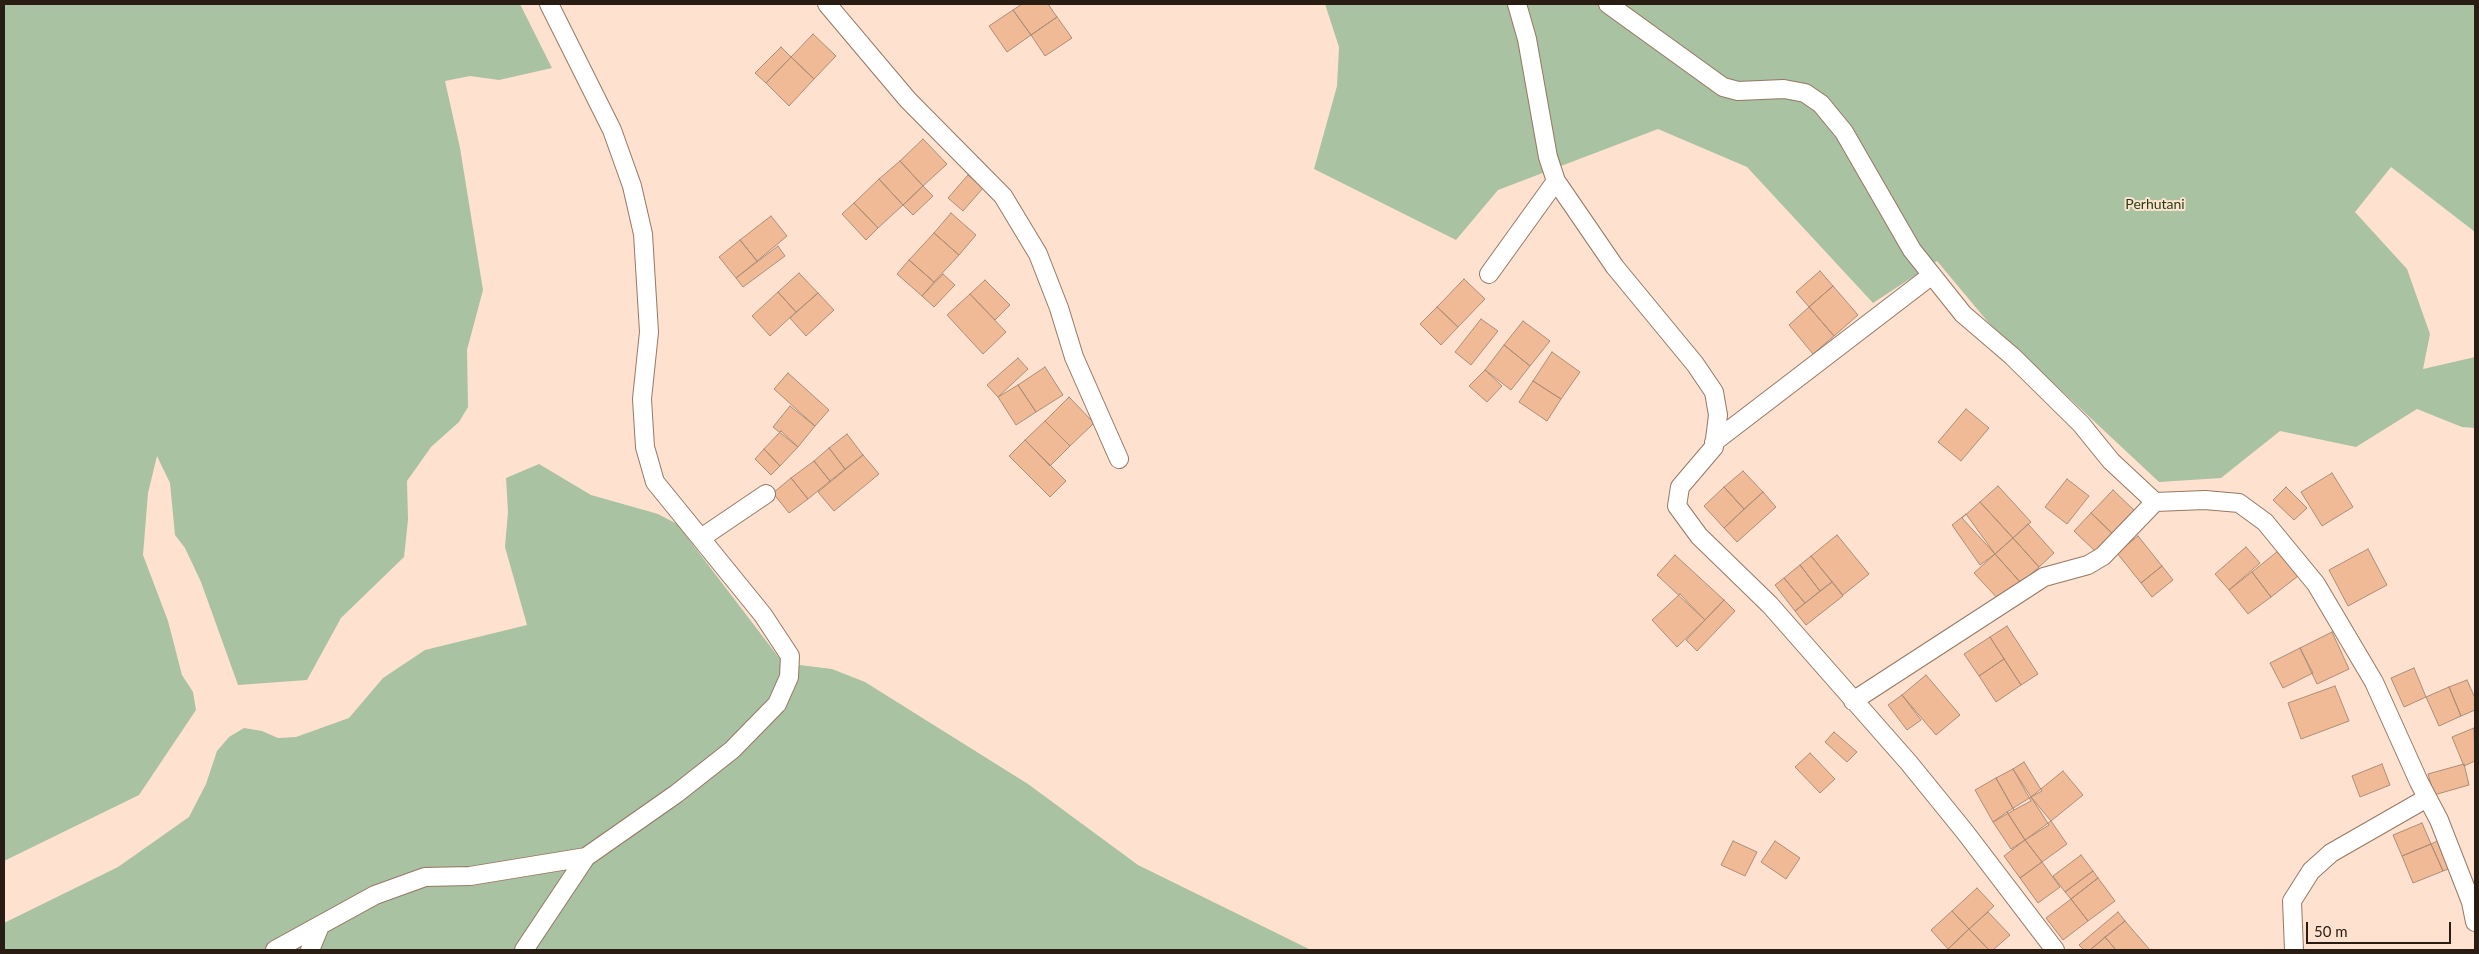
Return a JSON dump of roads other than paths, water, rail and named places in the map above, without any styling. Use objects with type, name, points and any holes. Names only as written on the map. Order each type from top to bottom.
[{"type":"street","points":[[524,950],[586,857],[676,794],[732,750],[777,704],[789,677],[790,656],[763,615],[655,482],[645,447],[642,399],[649,332],[648,286],[643,234],[632,186],[612,130],[549,4]]},
{"type":"street","points":[[827,4],[908,100],[1003,196],[1038,254],[1059,308],[1074,357],[1119,459]]},
{"type":"street","points":[[1518,4],[1527,39],[1548,157],[1556,181],[1615,267],[1695,364],[1714,392],[1718,415],[1714,447],[1680,487],[1677,506],[1699,536],[1770,605],[1909,763],[1965,832],[2055,950]]},
{"type":"street","points":[[1608,4],[1723,87],[1738,91],[1784,89],[1805,93],[1822,104],[1844,132],[1912,250],[1963,314],[2019,363],[2081,424],[2111,461],[2155,502]]},
{"type":"street","points":[[1489,274],[1556,181]]},
{"type":"street","points":[[1714,442],[1932,276]]},
{"type":"street","points":[[701,538],[766,494]]},
{"type":"street","points":[[1853,701],[2044,577],[2088,565],[2103,556],[2155,502],[2205,500],[2239,503],[2265,522],[2316,584],[2374,682],[2439,820],[2468,893],[2475,922]]},
{"type":"street","points":[[2294,950],[2292,901],[2311,871],[2331,853],[2427,798]]},
{"type":"street","points":[[275,950],[375,895],[424,877],[470,876],[586,857]]},
{"type":"street","points":[[310,950],[320,926]]},
{"type":"park label","name":"Perhutani","points":[[2155,204]]}]
